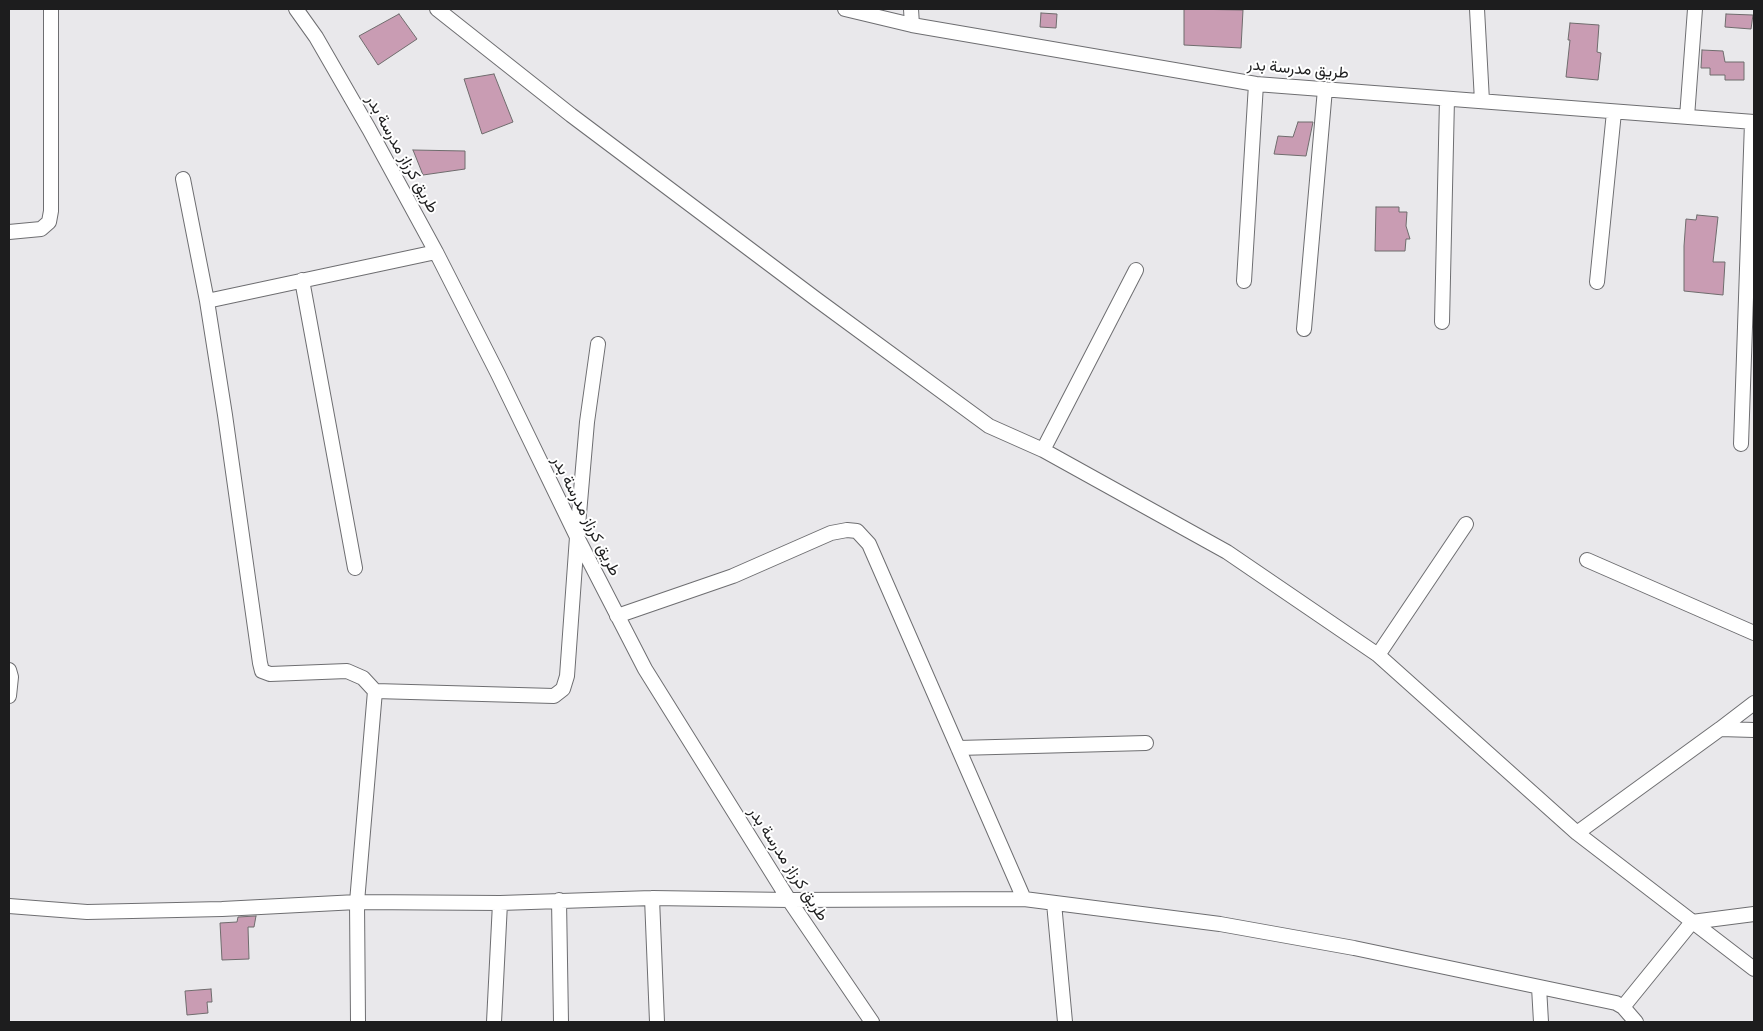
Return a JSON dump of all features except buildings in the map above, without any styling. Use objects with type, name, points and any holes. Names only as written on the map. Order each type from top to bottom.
[{"type":"street","points":[[9,232],[41,229],[49,222],[51,211],[51,9]]},
{"type":"street","name":"طريق كرزاز مدرسة بدر","points":[[296,9],[316,37],[350,96],[436,252],[498,374],[576,537],[645,669],[789,900],[872,1022]]},
{"type":"street","points":[[437,9],[571,115],[989,426],[1043,450],[1227,552],[1378,655],[1577,833],[1754,969]]},
{"type":"street","name":"طريق مدرسة بدر","points":[[845,9],[912,25],[1256,84],[1753,122]]},
{"type":"street","points":[[911,9],[912,25]]},
{"type":"street","points":[[1477,9],[1482,101]]},
{"type":"street","points":[[1687,117],[1695,9]]},
{"type":"street","points":[[1244,281],[1256,84]]},
{"type":"street","points":[[1304,329],[1325,89]]},
{"type":"street","points":[[1442,322],[1448,99]]},
{"type":"street","points":[[1597,282],[1614,112]]},
{"type":"street","points":[[1740,444],[1753,122]]},
{"type":"street","points":[[183,179],[207,301],[262,671],[270,674],[347,672],[363,678],[375,691],[554,696],[563,689],[567,676],[576,537],[587,422],[598,344]]},
{"type":"street","points":[[207,301],[436,252]]},
{"type":"street","points":[[1043,450],[1136,270]]},
{"type":"street","points":[[302,280],[355,568]]},
{"type":"street","points":[[1378,655],[1466,524]]},
{"type":"street","points":[[618,616],[733,576],[831,533],[847,530],[857,531],[869,544],[1024,899]]},
{"type":"street","points":[[1588,560],[1754,633]]},
{"type":"street","points":[[9,670],[9,696]]},
{"type":"street","points":[[358,1022],[358,902],[375,691]]},
{"type":"street","points":[[1577,833],[1754,703]]},
{"type":"street","points":[[1720,729],[1754,730]]},
{"type":"street","points":[[958,748],[1146,743]]},
{"type":"street","points":[[652,898],[657,1022]]},
{"type":"street","points":[[9,906],[87,912],[222,910],[358,902],[500,903],[652,898],[789,900],[1024,899],[1220,924],[1354,948],[1616,1003],[1623,1007],[1636,1022]]},
{"type":"street","points":[[559,900],[561,1022]]},
{"type":"street","points":[[494,1022],[500,903]]},
{"type":"street","points":[[1054,903],[1065,1022]]},
{"type":"street","points":[[1623,1007],[1692,922],[1754,914]]},
{"type":"street","points":[[1539,987],[1541,1022]]}]
